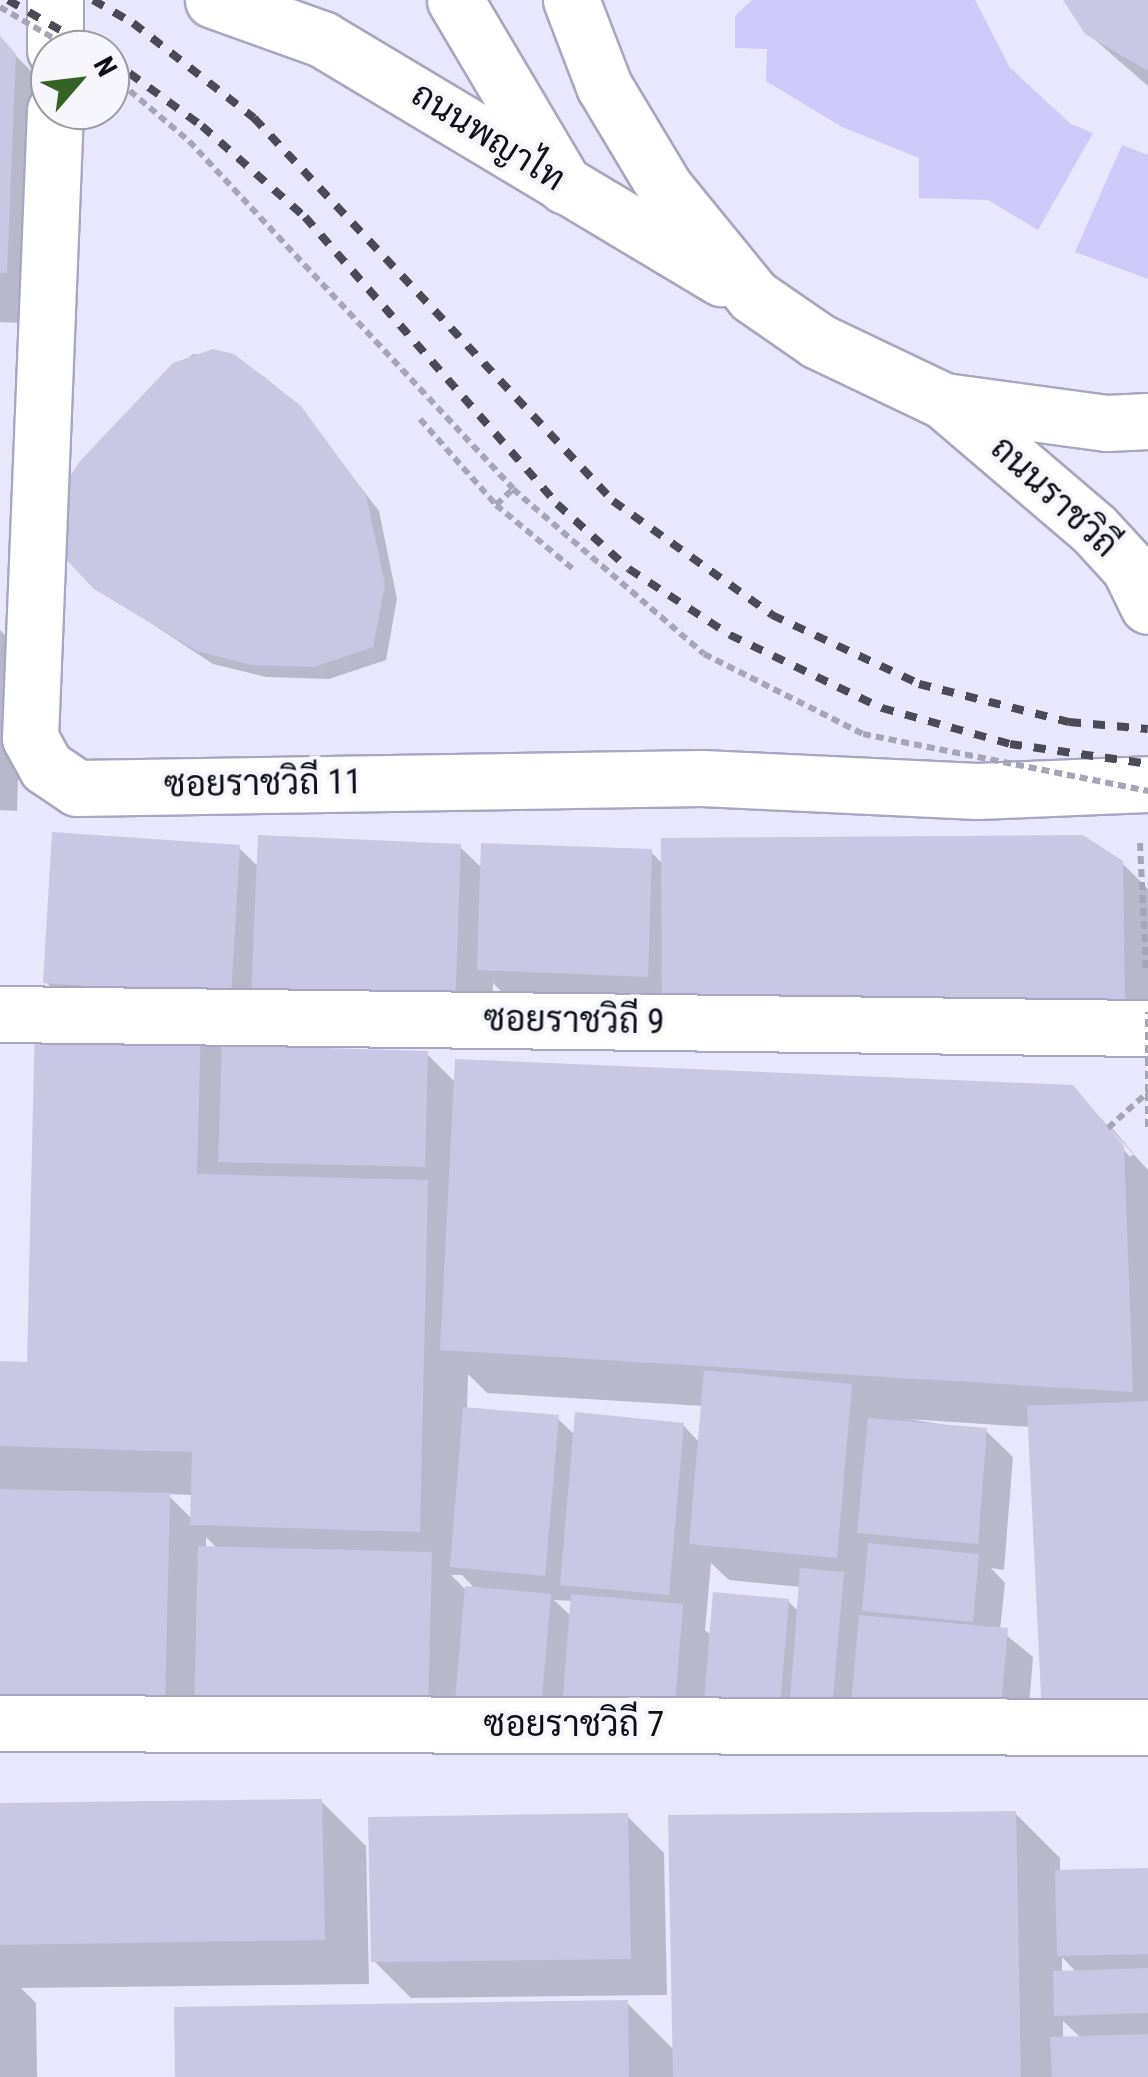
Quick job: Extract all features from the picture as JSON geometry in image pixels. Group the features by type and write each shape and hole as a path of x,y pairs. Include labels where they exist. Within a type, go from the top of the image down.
{"street":[{"path":"55,0 55,30"},
{"name":"ถนนพญาไท","path":"213,0 322,39 753,296"},
{"path":"455,0 565,186"},
{"path":"571,0 604,86 665,188 753,296 818,341 944,402 1107,424 1148,421"},
{"name":"ซอยราชวิถี 11","path":"54,130 30,738 46,767 77,788 702,778 977,791 1148,788"},
{"name":"ถนนราชวิถี","path":"944,402 1053,489 1142,580"},
{"name":"ซอยราชวิถี 9","path":"0,1014 1147,1004"},
{"name":"ซอยราชวิถี 7","path":"0,1723 1148,1727"}],"path":[{"path":"0,7 40,30"},
{"path":"130,91 189,141 513,490 704,654 863,734 1148,788"},
{"path":"420,419 496,505 572,568"},
{"path":"496,505 513,490"},
{"path":"1141,855 1147,1004"},
{"path":"1147,996 1148,1131"},
{"path":"1108,1128 1148,1092"}],"shaded area":[{"path":"752,0 975,0 1010,68 1071,124 1093,133 1038,230 988,200 919,198 919,158 842,127 766,81 767,49 735,48 735,16"},
{"path":"1122,145 1148,155 1148,279 1075,252"}],"building":[{"path":"1063,0 1148,0 1148,71 1085,34"},
{"path":"0,36 16,54 7,273 0,273"},
{"path":"213,349 234,354 301,406 366,495 385,584 373,647 314,667 251,665 197,651 94,589 59,552 62,488 80,461 173,363"},
{"path":"52,832 240,845 231,996 43,983"},
{"path":"258,835 461,844 455,1007 251,997"},
{"path":"1083,835 1123,861 1125,1004 662,1007 661,838"},
{"path":"481,843 652,849 648,977 477,970"},
{"path":"35,1019 201,1024 197,1174 428,1180 420,1532 190,1525 192,1452 0,1446 0,1361 27,1362"},
{"path":"222,1045 428,1051 425,1167 218,1162"},
{"path":"455,1059 1073,1085 1124,1146 1133,1392 440,1350"},
{"path":"704,1370 852,1384 837,1558 689,1544"},
{"path":"1148,1401 1148,1712 1042,1716 1027,1406"},
{"path":"463,1407 559,1415 545,1576 450,1567"},
{"path":"575,1412 684,1423 669,1595 560,1585"},
{"path":"868,1418 987,1428 978,1544 857,1533"},
{"path":"0,1489 170,1493 165,1708 0,1704"},
{"path":"868,1543 979,1554 973,1622 862,1611"},
{"path":"198,1546 432,1552 428,1717 194,1711"},
{"path":"800,1568 844,1572 831,1719 789,1714"},
{"path":"465,1586 551,1594 540,1720 454,1712"},
{"path":"713,1592 789,1599 779,1720 703,1714"},
{"path":"571,1594 683,1604 674,1718 562,1708"},
{"path":"859,1615 1008,1628 1000,1718 851,1705"},
{"path":"322,1799 325,1940 0,1945 0,1803"},
{"path":"1016,1811 1021,2077 673,2077 668,1815"},
{"path":"628,1813 631,1959 371,1962 368,1817"},
{"path":"1148,1868 1148,1954 1057,1956 1055,1870"},
{"path":"1148,1968 1148,2013 1054,2016 1053,1971"},
{"path":"628,2000 629,2077 175,2077 174,2007"},
{"path":"1148,2034 1148,2077 1052,2077 1050,2037"}],"railway":[{"path":"8,0 60,30"},
{"path":"93,0 133,23 254,118 613,501 772,615 919,684 1069,722 1148,729"},
{"path":"130,74 202,126 305,217 557,504 629,569 730,635 882,708 1010,744 1148,764"}]}
